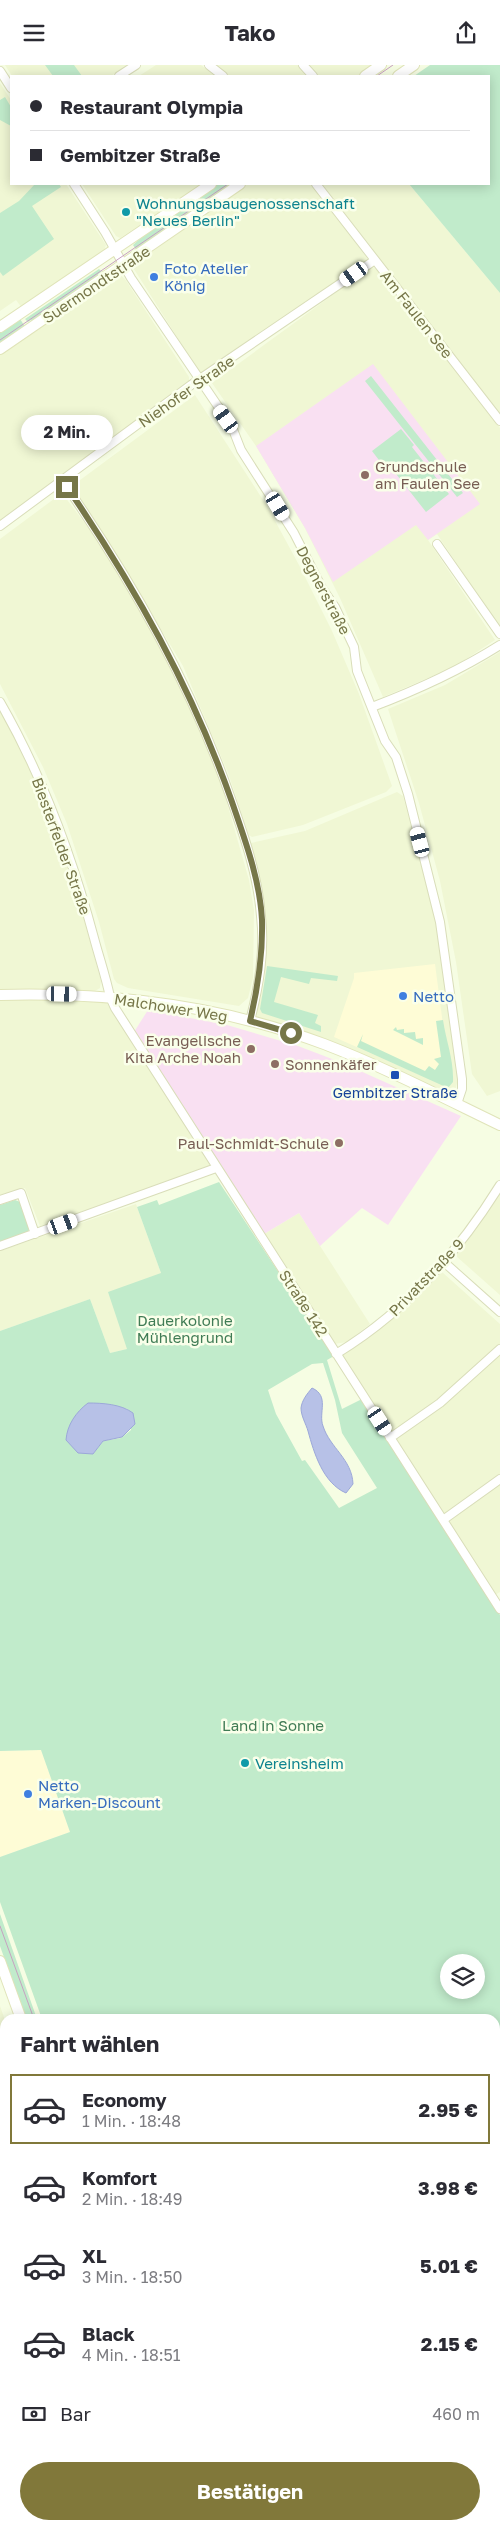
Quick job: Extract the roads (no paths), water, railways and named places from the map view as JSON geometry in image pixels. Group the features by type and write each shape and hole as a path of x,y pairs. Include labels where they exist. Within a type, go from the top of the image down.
{"street":[{"path":"121,75 136,65"},
{"path":"209,65 222,75"},
{"path":"303,65 312,75"},
{"path":"366,75 381,65"},
{"path":"399,75 414,65"},
{"path":"0,71 10,86"},
{"name":"Degnerstraße","path":"75,185 124,266 232,427 241,450 294,533 318,580 336,607 354,647 358,671 385,741 394,754 406,787 437,907 455,1014 462,1079 462,1089 457,1104"},
{"name":"Suermondtstraße","path":"0,327 211,185"},
{"name":"Suermondtstraße","path":"0,349 124,266 239,185"},
{"name":"Am Faulen See","path":"317,185 500,421"},
{"name":"Niehofer Straße","path":"0,526 199,380 374,260"},
{"path":"62,480 110,550 177,669 215,753 243,832 257,885 262,918 259,983 250,1021"},
{"path":"437,544 500,634"},
{"path":"372,707 426,686 468,665 500,645"},
{"name":"Biesterfelder Straße","path":"0,702 36,774 58,827 82,894 110,997"},
{"name":"Malchower Weg","path":"0,995 110,997 166,1003 250,1021 347,1053 500,1125"},
{"name":"Straße 142","path":"110,997 216,1168 443,1520 497,1598 500,1609"},
{"path":"0,1246 216,1168"},
{"name":"Privatstraße 9","path":"336,1354 386,1319 444,1263 484,1211 500,1185"},
{"path":"0,1200 21,1193 35,1234"},
{"path":"444,1263 500,1312"},
{"path":"390,1438 440,1403 500,1349"},
{"path":"443,1520 500,1479"},
{"path":"0,1961 19,2014"}],"water":[{"path":"312,1388 321,1395 322,1421 326,1434 345,1460 352,1475 353,1484 346,1493 325,1475 313,1449 301,1408 302,1402"},
{"path":"88,1403 111,1405 128,1410 133,1413 135,1424 122,1437 103,1441 93,1454 78,1453 66,1440 68,1429 73,1419"}],"tram line":[{"path":"378,75 393,65"},
{"path":"0,340 227,185"},
{"path":"0,1926 32,2014"}],"place":[{"name":"Wohnungsbaugenossenschaft \"Neues Berlin\"","path":"126,212"},
{"name":"Foto Atelier König","path":"154,277"},
{"name":"Grundschule am Faulen See","path":"365,475"},
{"name":"Netto","path":"403,996"},
{"name":"Evangelische Kita Arche Noah","path":"251,1049"},
{"name":"Sonnenkäfer","path":"275,1064"},
{"name":"Gembitzer Straße","path":"395,1075"},
{"name":"Paul-Schmidt-Schule","path":"339,1143"},
{"name":"Vereinsheim","path":"245,1763"},
{"name":"Netto Marken-Discount","path":"28,1794"}],"park label":[{"name":"Dauerkolonie Mühlengrund","path":"185,1328"},
{"name":"Land in Sonne","path":"273,1725"}]}
